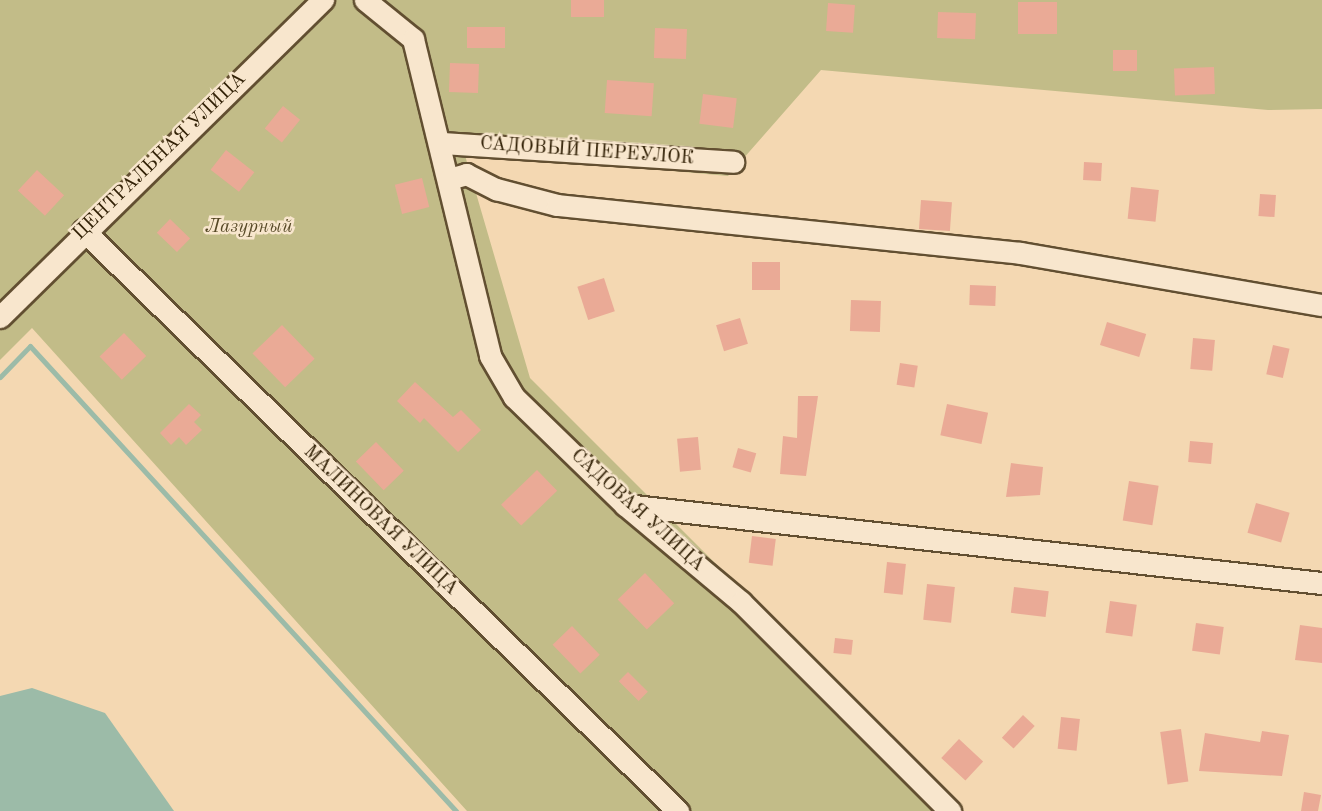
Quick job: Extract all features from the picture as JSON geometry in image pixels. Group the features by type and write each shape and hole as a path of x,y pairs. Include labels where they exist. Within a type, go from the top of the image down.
{"street":[{"name":"ЦЕНТРАЛЬНАЯ УЛИЦА","path":"0,317 83,230 323,0"},
{"name":"САДОВАЯ УЛИЦА","path":"365,0 413,39 442,143 490,356 514,397 625,505 741,602 950,811"},
{"name":"САДОВЫЙ ПЕРЕУЛОК","path":"442,143 733,162"},
{"path":"449,179 466,174 496,189 557,205 1020,253 1322,306"},
{"name":"МАЛИНОВАЯ УЛИЦА","path":"83,230 677,811"},
{"path":"625,505 1322,583"}],"green space":[{"name":"Лазурный","path":"0,0 1322,0 1322,109 1268,110 821,70 728,176 464,152 530,378 963,811 467,811 32,328 0,360"}],"shaded area":[{"path":"32,688 105,713 174,811 0,811 0,696"}],"building":[{"path":"571,0 604,0 604,17 571,17"},
{"path":"1018,2 1057,2 1057,34 1018,34"},
{"path":"828,3 855,5 853,33 826,31"},
{"path":"938,12 976,13 975,39 937,38"},
{"path":"467,27 505,27 505,48 467,48"},
{"path":"655,28 687,29 686,59 654,58"},
{"path":"1113,50 1137,50 1137,71 1113,71"},
{"path":"450,63 479,64 478,93 449,92"},
{"path":"1214,67 1215,94 1175,95 1174,68"},
{"path":"607,80 654,83 652,116 605,113"},
{"path":"703,94 737,98 733,128 699,124"},
{"path":"283,106 300,120 282,142 265,129"},
{"path":"226,150 254,172 239,192 211,170"},
{"path":"1084,162 1102,163 1101,181 1083,180"},
{"path":"37,170 64,195 45,216 18,190"},
{"path":"422,178 429,207 402,214 395,185"},
{"path":"1131,187 1159,190 1156,222 1128,219"},
{"path":"1260,194 1276,195 1274,217 1258,216"},
{"path":"921,200 952,202 950,231 919,229"},
{"path":"170,219 190,238 177,252 157,233"},
{"path":"752,262 780,262 780,290 752,290"},
{"path":"604,278 615,311 588,320 577,287"},
{"path":"970,285 996,286 995,306 969,305"},
{"path":"851,300 881,301 880,332 850,331"},
{"path":"740,318 748,344 724,351 716,325"},
{"path":"1107,322 1146,334 1139,357 1100,345"},
{"path":"282,325 315,359 285,387 253,353"},
{"path":"124,333 146,356 122,380 100,357"},
{"path":"1193,338 1215,340 1212,371 1190,369"},
{"path":"1273,345 1290,349 1283,378 1266,374"},
{"path":"900,363 918,366 914,388 897,385"},
{"path":"415,382 453,417 461,410 481,430 458,452 424,418 420,423 397,401"},
{"path":"798,396 818,396 806,476 780,474 783,436 797,438"},
{"path":"189,404 201,415 194,422 202,430 186,445 179,437 171,445 160,433"},
{"path":"947,404 988,413 981,444 940,435"},
{"path":"698,437 701,470 680,472 677,439"},
{"path":"1190,441 1213,443 1211,464 1188,462"},
{"path":"376,442 404,471 384,490 356,461"},
{"path":"738,448 756,453 751,472 732,467"},
{"path":"1011,463 1043,467 1040,495 1006,497"},
{"path":"537,470 557,491 521,526 501,505"},
{"path":"1129,481 1159,486 1152,525 1123,521"},
{"path":"1256,503 1290,513 1281,542 1247,533"},
{"path":"752,536 776,539 773,566 749,563"},
{"path":"887,562 906,564 903,595 884,593"},
{"path":"645,573 674,603 647,630 618,599"},
{"path":"927,584 955,587 951,623 923,620"},
{"path":"1014,587 1049,591 1046,617 1011,613"},
{"path":"1110,601 1137,605 1132,636 1106,633"},
{"path":"1196,623 1224,627 1220,655 1192,651"},
{"path":"1300,625 1322,628 1322,663 1295,660"},
{"path":"572,626 600,655 580,674 553,645"},
{"path":"835,638 853,640 851,655 833,653"},
{"path":"628,672 648,692 639,701 619,681"},
{"path":"1023,715 1035,726 1014,749 1002,738"},
{"path":"1061,717 1080,719 1077,751 1058,749"},
{"path":"1181,729 1188,781 1168,784 1160,732"},
{"path":"1262,731 1289,735 1282,776 1199,771 1205,733 1260,742"},
{"path":"959,739 983,762 965,781 941,758"},
{"path":"1304,792 1321,795 1318,811 1301,811"}],"waterway":[{"path":"0,377 30,346 456,811"}]}
